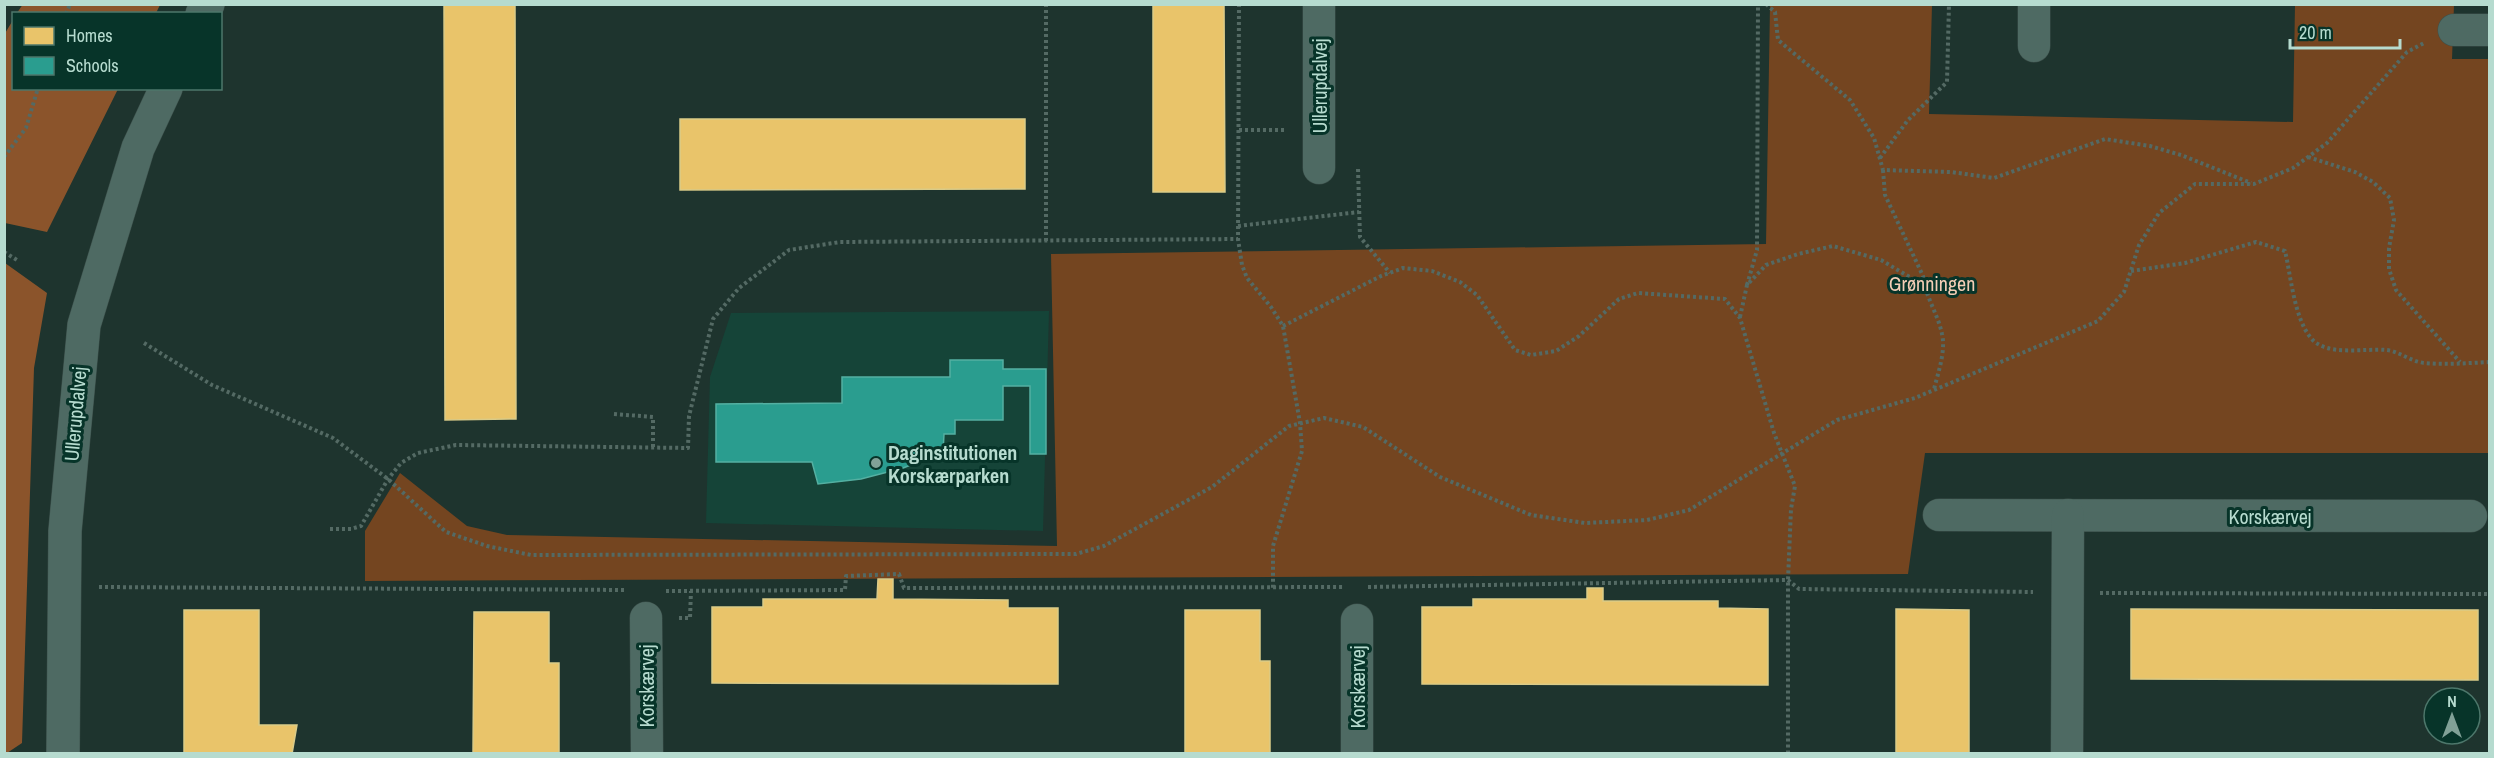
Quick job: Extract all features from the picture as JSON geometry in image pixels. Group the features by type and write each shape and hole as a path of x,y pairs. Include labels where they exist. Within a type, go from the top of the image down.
{"street":[{"name":"Ullerupdalvej","path":"1319,4 1319,168"},
{"path":"2034,4 2034,46"},
{"path":"2454,30 2490,30"},
{"name":"Ullerupdalvej","path":"63,753 65,531 84,325 138,148 165,90"},
{"name":"Korskærvej","path":"1939,515 2471,516"},
{"path":"2067,753 2068,515"},
{"name":"Korskærvej","path":"647,753 651,604"},
{"name":"Korskærvej","path":"1357,620 1357,753"}],"path":[{"path":"1046,4 1046,241"},
{"path":"1239,4 1238,239 1246,278 1271,307 1283,326 1300,423 1302,452 1273,546 1273,588"},
{"path":"1740,318 1757,250 1758,4"},
{"path":"1766,4 1775,12 1778,40 1850,100 1874,138 1883,170 1885,195 1923,276 1924,286 1943,335 1941,359 1934,389"},
{"path":"1879,158 1908,120 1947,82 1949,4"},
{"path":"144,343 212,385 333,438 388,479 446,532 487,546 531,555 1076,554 1104,546 1212,487 1289,426 1324,418 1363,426 1440,477 1531,515 1585,523 1647,520 1689,510 1837,420 1915,398 2098,321 2124,292 2139,245 2159,213 2195,184 2254,184 2293,168 2328,143 2407,52 2431,38 2454,30"},
{"path":"4,157 26,128 37,90"},
{"path":"1239,130 1319,129"},
{"path":"1883,170 1952,172 1994,178 2105,139 2150,146 2181,155 2254,184"},
{"path":"2307,157 2355,172 2373,182 2390,198 2394,220 2389,248 2389,269 2396,290 2460,363"},
{"path":"1358,169 1360,237 1390,273"},
{"path":"1238,226 1359,212"},
{"path":"330,529 351,529 361,526 388,479 401,463 417,453 456,445 688,448 690,416 713,320 739,288 789,250 840,242 1238,239"},
{"path":"2131,271 2185,263 2256,242 2285,251 2301,320 2312,340 2331,349 2390,350 2406,359 2424,363 2490,362"},
{"path":"1747,285 1766,265 1798,254 1833,246 1881,260 1924,286"},
{"path":"4,252 17,260"},
{"path":"1283,326 1403,268 1432,271 1460,282 1478,295 1515,350 1531,355 1556,351 1579,336 1619,299 1638,293 1725,299 1740,318 1774,433 1795,486 1791,509 1788,580 1788,753"},
{"path":"614,414 653,417 653,447"},
{"path":"651,604 845,590 846,576 899,574 904,588 1345,587"},
{"path":"1357,587 1788,580 1799,589 2068,593 2490,594"},
{"path":"64,586 632,590"}],"shaded area":[{"path":"23,4 160,4 156,12 18,12"},
{"path":"12,22 12,90 118,90 47,232 5,223 4,35"},
{"path":"5,263 47,293 34,368 22,743 7,753 4,750"},
{"name":"Daginstitutionen Korskærparken","path":"1049,311 1043,531 706,523 710,377 731,313"}],"green space":[{"name":"Grønningen","path":"1770,5 1932,5 1929,114 2293,122 2295,5 2454,5 2452,59 2489,59 2489,453 1925,453 1908,574 365,581 365,531 400,473 467,526 507,535 1057,546 1051,254 1766,244"}],"building: Homes":[{"path":"444,4 515,4 516,419 445,420"},
{"path":"1153,4 1224,4 1225,192 1153,192"},
{"path":"680,119 1025,119 1025,189 680,190"},
{"path":"878,579 893,579 893,599 1008,600 1008,608 1058,608 1058,684 712,683 712,607 763,607 763,599 877,599"},
{"path":"1587,588 1603,588 1603,601 1718,601 1718,608 1768,609 1768,685 1422,684 1422,607 1473,607 1473,599 1587,599"},
{"path":"1896,609 1969,610 1969,754 1896,754"},
{"path":"2131,609 2478,610 2478,680 2131,679"},
{"path":"184,610 259,610 259,725 297,725 292,754 184,754"},
{"path":"1185,610 1260,610 1260,661 1270,661 1270,754 1185,754"},
{"path":"474,612 549,612 549,663 559,663 559,754 473,754"}],"building: Schools":[{"path":"950,360 1003,360 1003,369 1046,369 1046,454 1030,454 1030,386 1003,386 1003,420 955,420 955,434 944,434 943,453 903,468 861,479 818,484 812,462 716,462 716,404 842,403 842,377 950,377"}],"place":[{"name":"Daginstitutionen Korskærparken","path":"876,463"}]}
